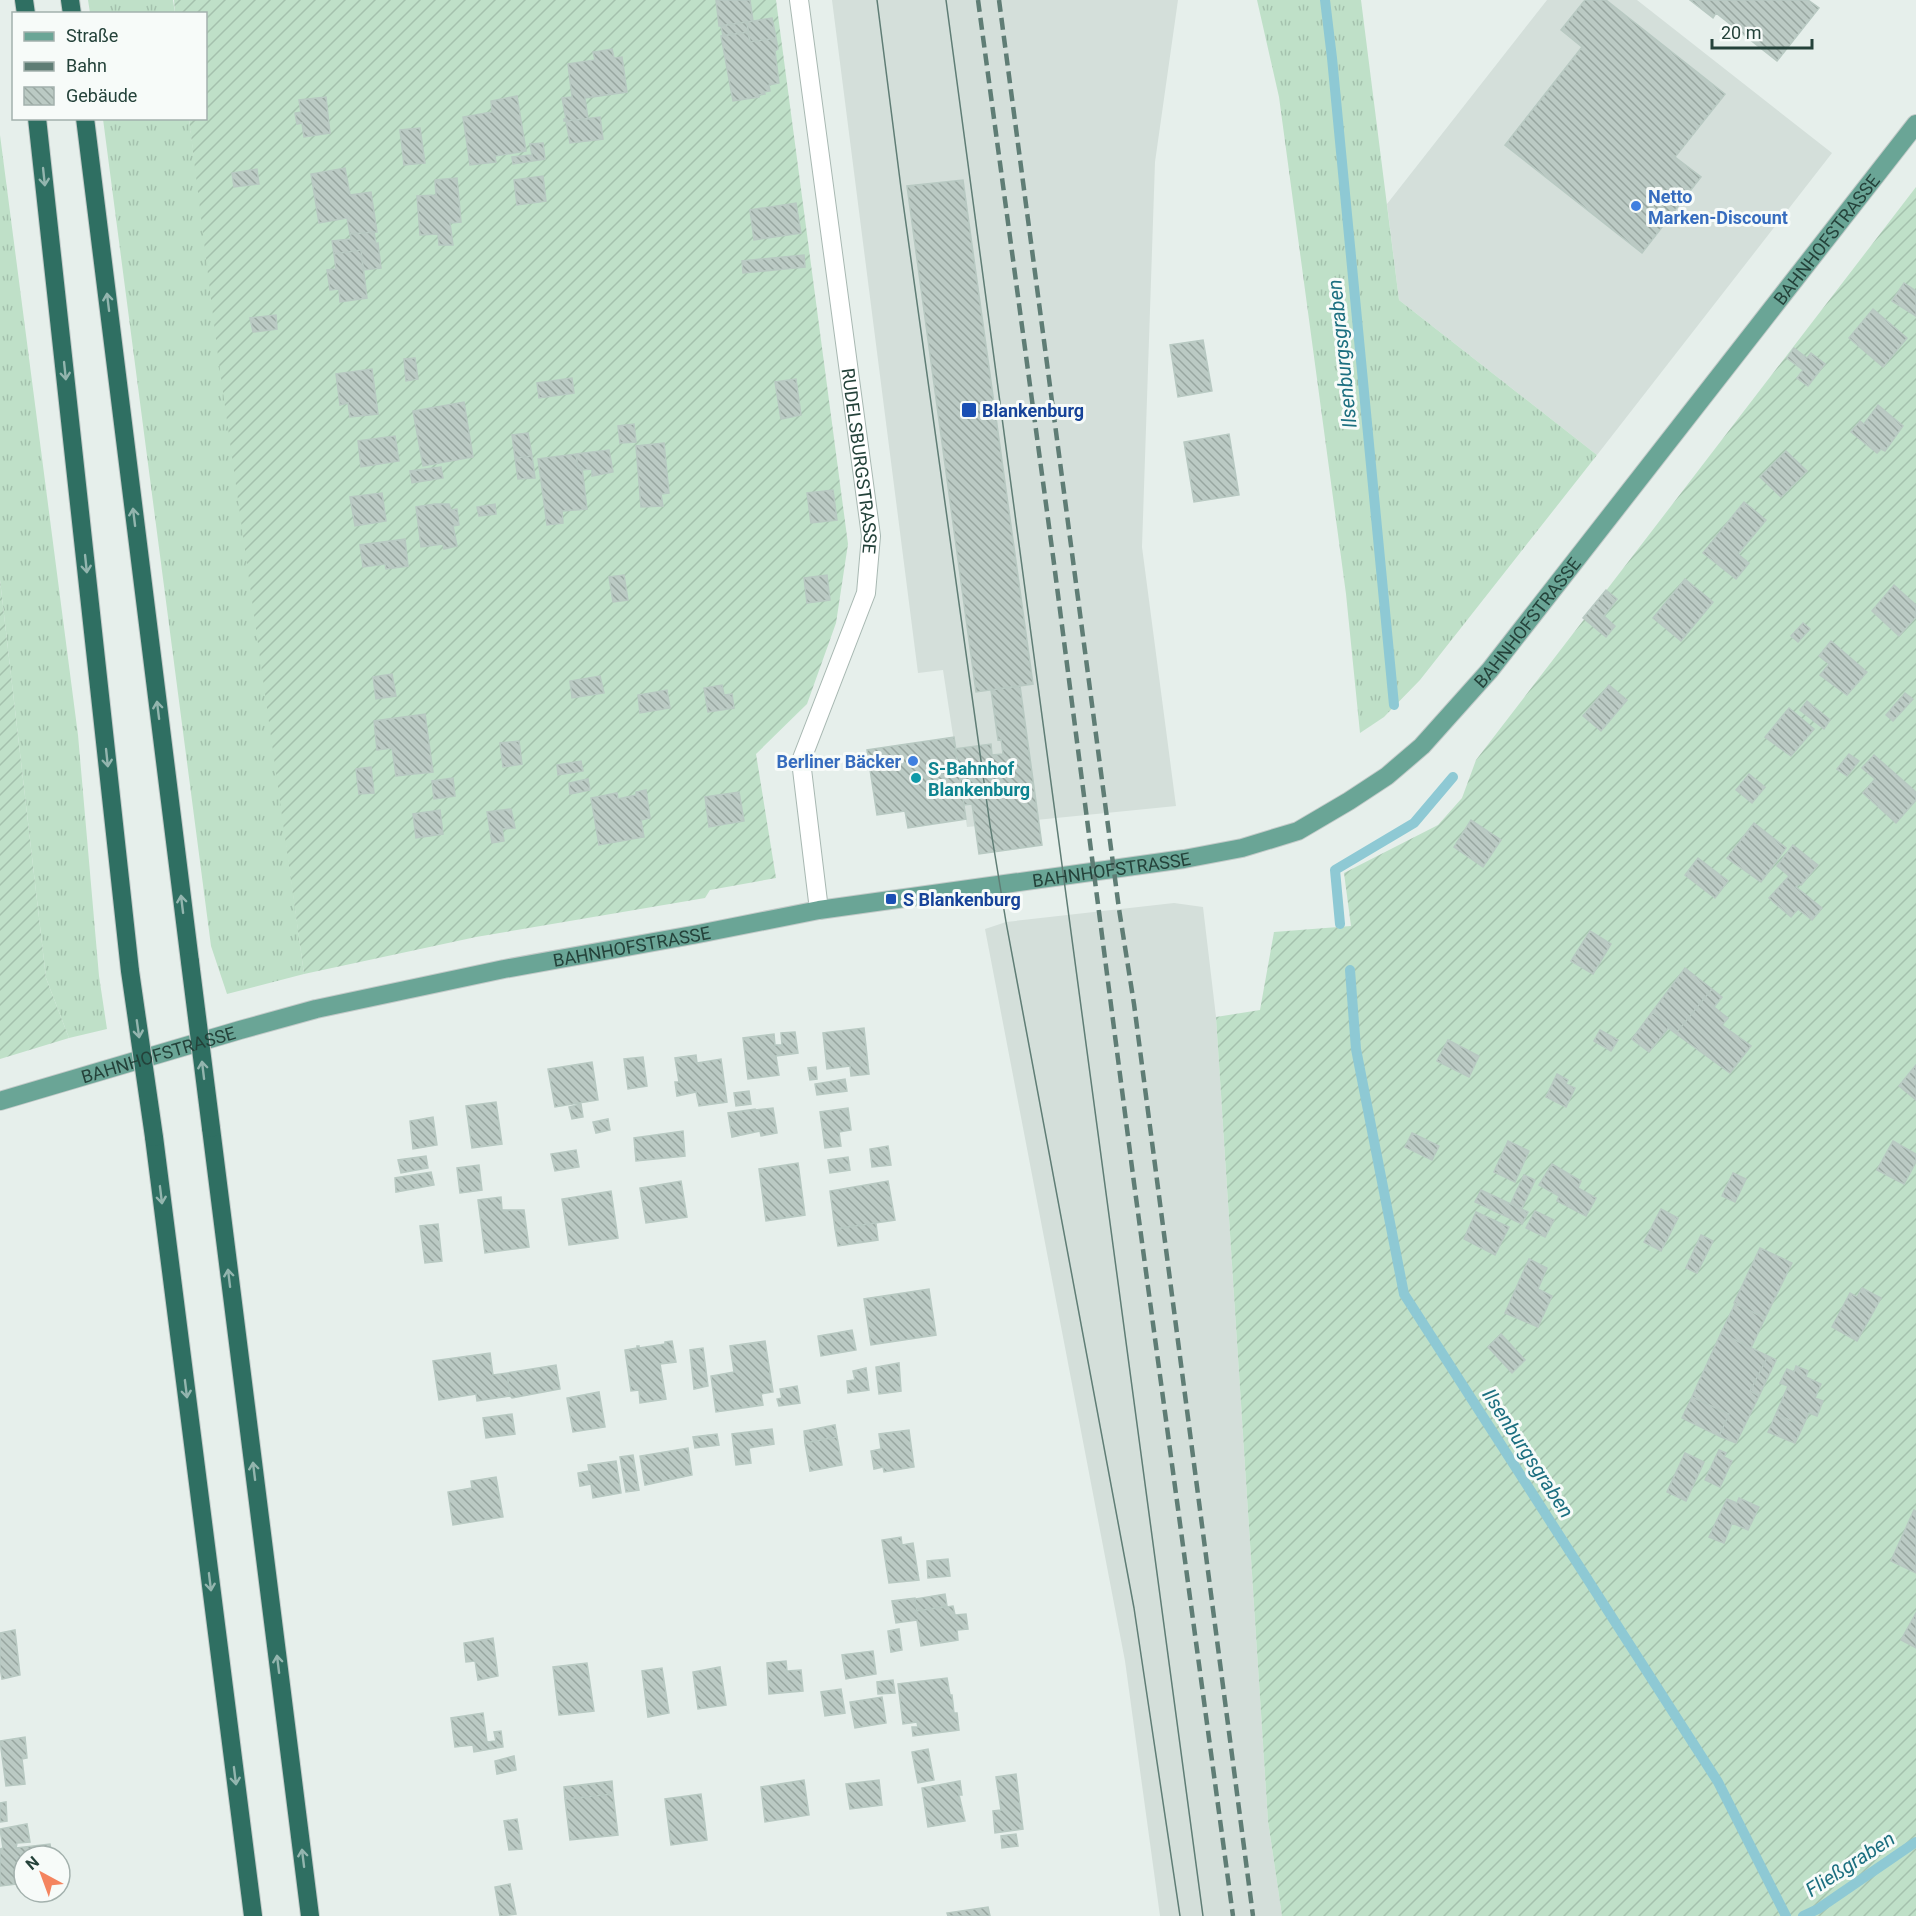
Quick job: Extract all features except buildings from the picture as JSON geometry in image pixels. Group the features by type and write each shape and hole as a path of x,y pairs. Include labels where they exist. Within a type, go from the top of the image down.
{"highway":[{"path":"37,120 130,971 154,1137 253,1916"},
{"path":"85,120 310,1916"}],"main road":[{"name":"BAHNHOFSTRASSE","path":"0,1101 316,1009 504,969 819,910 1184,859 1242,848 1298,831 1387,776 1422,746 1461,705 1916,124"}],"street":[{"name":"RUDELSBURGSTRASSE","path":"799,0 871,536 866,593 801,761 819,910"}],"shaded area":[{"path":"832,0 1178,0 1155,162 1142,547 1176,806 967,827 943,670 918,673"},
{"path":"1547,0 1637,0 1832,153 1597,455 1399,300 1387,204"},
{"path":"1174,903 1203,907 1216,1017 1268,1821 1282,1916 1160,1916 1125,1661 985,929 1006,922"}],"green space":[{"path":"88,0 173,0 175,12 90,12"},
{"path":"174,0 776,0 848,544 836,623 807,704 756,754 776,878 710,890 705,898 476,937 304,974 218,356 189,120 207,120 207,12 175,12"},
{"path":"1257,0 1361,0 1399,300 1597,455 1420,680 1384,717 1360,733 1346,594 1279,97"},
{"path":"103,120 189,120 304,974 227,994 211,946"},
{"path":"0,135 78,735 99,976 107,1029 69,1038 46,978 0,580"},
{"path":"1916,187 1916,1916 1282,1916 1268,1821 1216,1017 1260,1010 1274,932 1351,926 1344,873 1438,825 1462,798 1476,760"},
{"path":"0,580 46,978 69,1038 0,1059"}],"waterway":[{"name":"Ilsenburgsgraben","path":"1325,0 1394,705"},
{"name":"Ilsenburgsgraben","path":"1340,924 1335,870 1414,823 1453,777"},
{"name":"Ilsenburgsgraben","path":"1350,970 1356,1049 1404,1294 1718,1782 1786,1916"},
{"name":"Fließgraben","path":"1803,1916 1818,1909 1916,1842"}],"tram line":[{"path":"877,0 990,825 1006,922 1134,1608 1180,1916"},
{"path":"946,0 1203,1916"}],"railway":[{"path":"978,0 1233,1916"},
{"path":"999,0 1119,909 1134,1004 1253,1916"}],"place":[{"name":"Netto Marken-Discount","path":"1636,206"},
{"name":"Blankenburg","path":"969,410"},
{"name":"Berliner Bäcker","path":"913,761"},
{"name":"S-Bahnhof Blankenburg","path":"916,778"},
{"name":"S Blankenburg","path":"891,899"}]}
